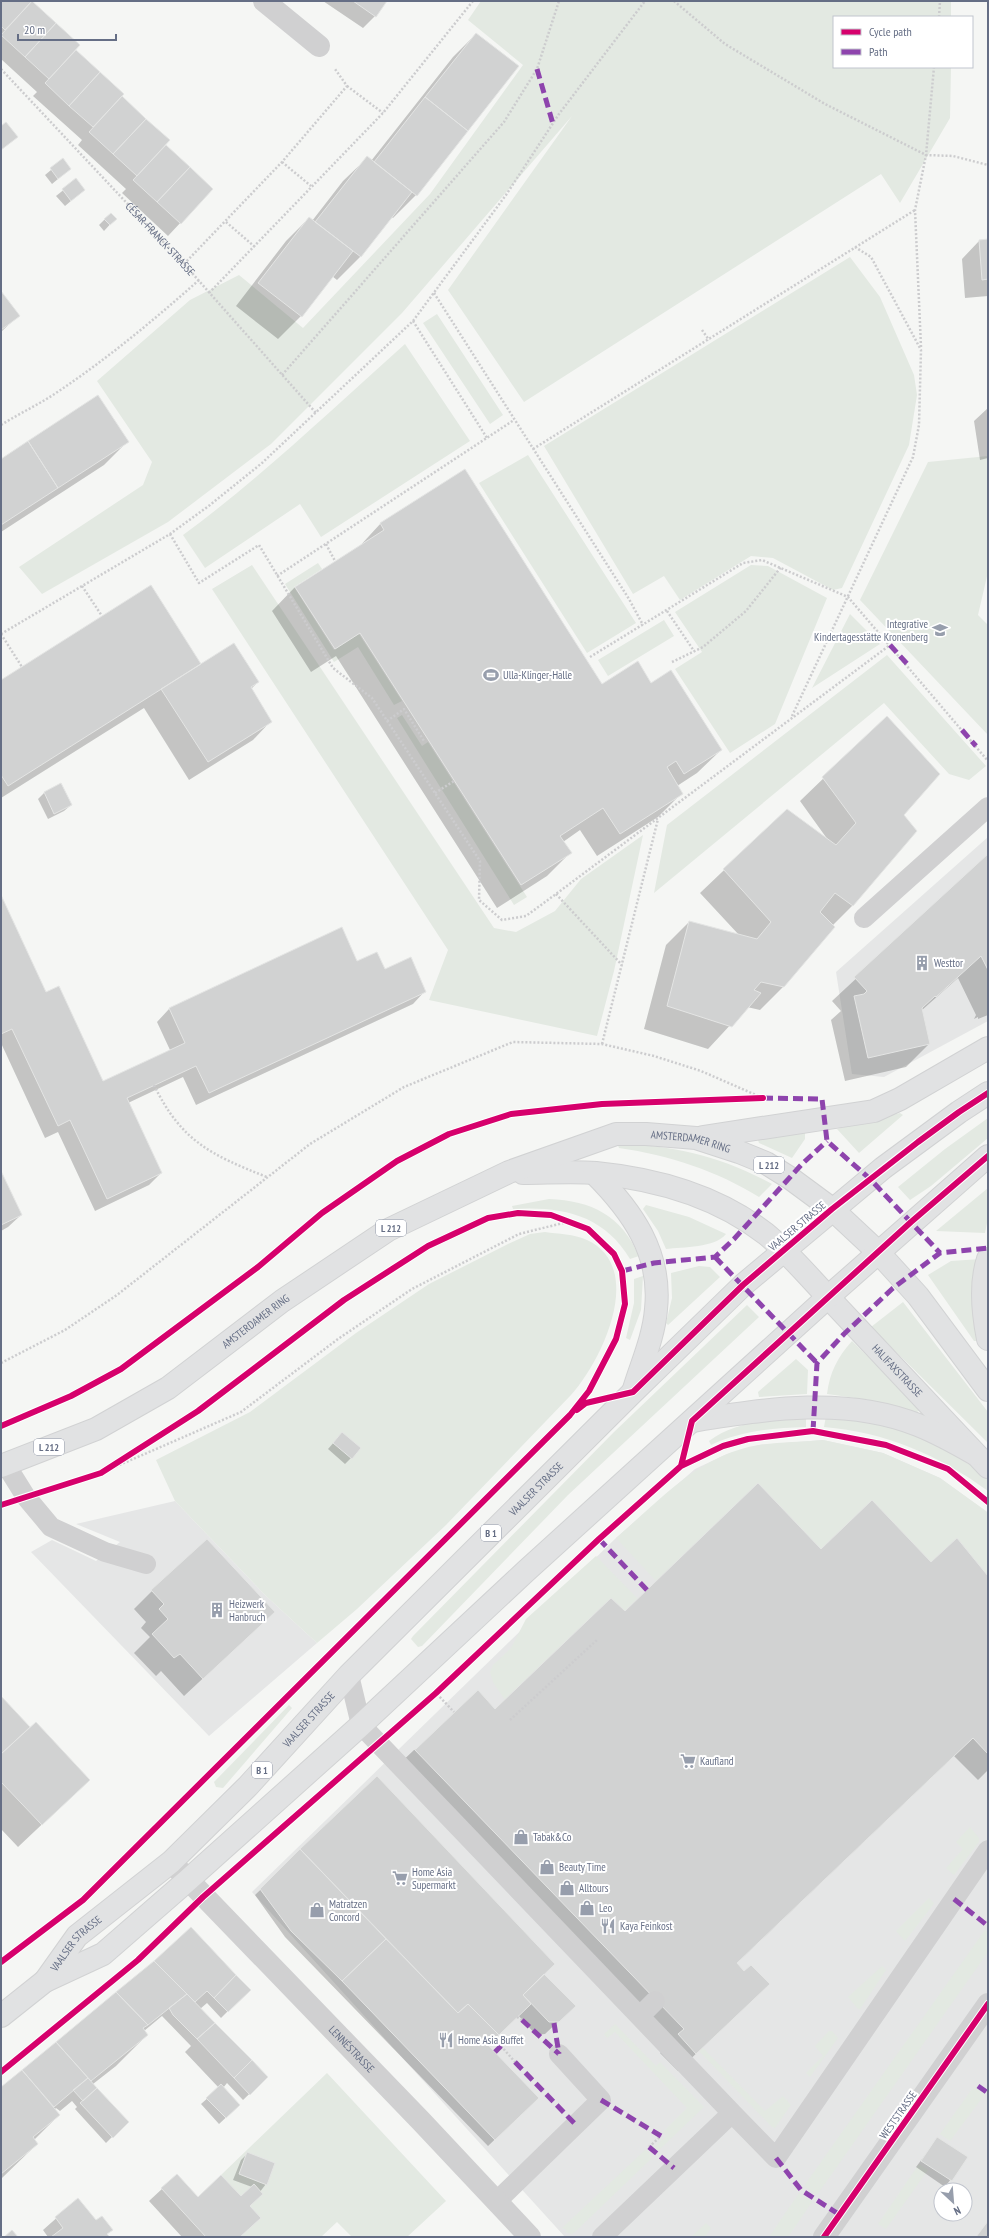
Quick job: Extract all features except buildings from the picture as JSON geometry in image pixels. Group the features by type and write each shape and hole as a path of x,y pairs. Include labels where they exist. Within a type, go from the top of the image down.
{"main road":[{"path":"696,1138 874,1111 900,1100 988,1048"},
{"name":"VAALSER STRASSE","path":"45,1982 76,1936 171,1862 248,1786 349,1675 633,1392 743,1285 832,1209 906,1150 958,1112 988,1093"},
{"name":"AMSTERDAMER RING","path":"4,1465 96,1428 168,1388 282,1302 388,1230 510,1172 616,1134 646,1134 696,1138 739,1152 766,1164 790,1178 832,1209 878,1252"},
{"name":"VAALSER STRASSE","path":"1,2016 45,1982 103,1954 188,1880 360,1725 526,1571 828,1297 988,1156"},
{"name":"AMSTERDAMER RING","path":"510,1172 594,1173 653,1182 706,1200 749,1222 767,1235 806,1274"},
{"path":"594,1173 624,1205 636,1223 654,1263 657,1286 656,1310 652,1334 633,1392"},
{"path":"878,1252 918,1296 988,1390"},
{"path":"988,1259 984,1298 985,1322 988,1339"},
{"name":"HALIFAXSTRASSE","path":"806,1274 981,1461"},
{"path":"692,1421 769,1409 814,1406 842,1408 884,1415 917,1424 945,1437 981,1461"}],"street":[{"path":"264,1 319,46"},
{"name":"LENNÉSTRASSE","path":"171,1862 530,2237"},
{"name":"WESTSTRASSE","path":"824,2237 988,2004"}],"lane":[{"path":"864,918 988,807"},
{"path":"4,1465 26,1497 51,1527 105,1552 146,1564"},
{"path":"349,1675 360,1725 776,2158 988,1850"},
{"path":"640,2016 656,2001"},
{"path":"497,2201 601,2100 559,2054"},
{"path":"602,2237 732,2113"}],"path":[{"path":"209,292 382,113 473,1"},
{"path":"282,375 504,122 537,69 559,1"},
{"path":"22,667 1,634 170,534 210,506 262,463 413,321 506,195 559,114 645,1"},
{"path":"674,1 725,44 826,104 926,155 953,156 988,165"},
{"path":"939,16 940,1"},
{"path":"319,46 347,86 382,113"},
{"path":"792,717 912,457 919,425 921,350 915,210 926,155 934,68"},
{"path":"184,264 282,162 347,86"},
{"path":"282,162 312,186"},
{"path":"533,449 915,210"},
{"path":"226,222 255,246"},
{"path":"855,247 871,257 921,350"},
{"path":"1,425 58,392 99,362 148,326 199,280"},
{"path":"434,293 629,599 643,625"},
{"path":"413,321 487,438"},
{"path":"702,330 709,340"},
{"path":"277,576 514,420"},
{"path":"170,534 199,584 259,545 333,668 372,698 480,861 479,900 502,920 526,916 890,645"},
{"path":"326,544 335,561"},
{"path":"590,657 743,563 762,560 848,597 988,761"},
{"path":"672,662 694,651 746,611 780,567"},
{"path":"82,586 102,616"},
{"path":"667,611 694,651"},
{"path":"387,720 404,709 424,741"},
{"path":"435,793 454,781"},
{"path":"602,1044 658,818"},
{"path":"556,894 622,965"},
{"path":"1,1363 65,1330 117,1295 310,1144 404,1087 513,1042 602,1044 654,1056 701,1071 763,1098"},
{"path":"154,1085 177,1123 190,1136 221,1158 267,1177"},
{"path":"748,1099 763,1098"},
{"path":"558,1217 571,1221"},
{"path":"101,1473 241,1412 338,1339 412,1290 519,1234 571,1221"},
{"path":"101,1473 140,1448"},
{"path":"510,1720 598,1639"},
{"path":"436,1693 454,1712"},
{"path":"517,2017 522,2020"},
{"path":"501,2046 515,2062"},
{"path":"649,2147 661,2136"}],"shaded area":[{"path":"481,1 951,1 951,16 833,16 833,68 951,68 950,118 900,203 881,174 524,402 448,290 572,116 402,313 271,444 168,522 42,594 19,567 143,485 152,462 97,381 190,300 239,275 303,328 430,194 523,65 468,20"},
{"path":"850,257 880,297 914,375 917,395 909,445 842,588 833,590 773,558 751,556 680,600 664,576 633,594 544,446"},
{"path":"437,314 503,415 490,424 423,323"},
{"path":"405,344 470,441 321,537 300,504 205,568 183,535 269,466"},
{"path":"528,455 636,623 587,653 479,483"},
{"name":"Integrative Kindertagesstätte Kronenberg","path":"988,456 988,572 978,615 988,625 988,735 860,600 928,462"},
{"path":"318,563 322,569 294,587 334,650 359,634 402,701 394,705 358,647 334,662 285,584"},
{"path":"252,565 494,928 516,932 555,911 581,879 643,835 614,971 597,1036 429,1000 448,950 212,589"},
{"path":"751,565 768,566 827,598 775,724 730,753 675,669 702,652 675,612"},
{"path":"850,614 880,644 812,688"},
{"path":"664,620 674,636 608,676 598,660"},
{"path":"887,655 986,766 969,780 949,774 884,703 654,893 667,825"},
{"path":"402,715 422,746 428,742 527,897 514,905 397,718"},
{"path":"988,837 988,1021 884,1077 852,1074 836,972"},
{"path":"900,1113 903,1115 859,1153 837,1129"},
{"path":"988,1118 988,1138 931,1186 910,1200 898,1187 945,1149"},
{"path":"805,1133 805,1139 792,1158 759,1143 758,1140"},
{"path":"617,1143 659,1147 697,1154 734,1166 772,1184 759,1197 726,1179 692,1165 656,1155 619,1148"},
{"path":"988,1188 988,1218 985,1233 936,1231"},
{"path":"549,1199 579,1203 592,1207 603,1213 614,1220 623,1230 632,1242 639,1256 630,1259 620,1244 608,1232 580,1216 548,1209 513,1209 512,1206"},
{"path":"646,1205 689,1217 726,1234 721,1239 707,1244 666,1249 658,1231 643,1209"},
{"path":"545,1232 571,1235 587,1240 605,1253 614,1271 616,1293 613,1316 595,1361 571,1395 446,1525 357,1609 317,1643 265,1595 175,1501 156,1460 250,1412 356,1333 429,1284 530,1234"},
{"path":"981,1259 979,1341 974,1341 928,1275 951,1261"},
{"path":"699,1266 710,1267 720,1277 668,1325 666,1323 672,1298 671,1273"},
{"path":"643,1276 641,1310 630,1340 626,1338 634,1303 634,1279"},
{"path":"903,1302 988,1412 988,1443 871,1327"},
{"path":"747,1305 759,1317 568,1495 422,1646 418,1647 411,1639 413,1636 614,1432"},
{"path":"852,1341 918,1406 919,1411 915,1413 870,1400 827,1394 832,1372 842,1353"},
{"path":"796,1359 808,1370 807,1394 759,1397 758,1392"},
{"path":"806,1416 806,1427 781,1428 745,1433 711,1445 709,1441 720,1434 743,1425 768,1420"},
{"path":"826,1416 865,1421 908,1432 922,1438 950,1452 988,1478 988,1491 931,1456 910,1447 868,1434 824,1427"},
{"path":"823,1440 883,1453 940,1478 988,1513 988,2237 565,2237 252,1892 616,1538 695,1469 727,1454 759,1445"},
{"path":"823,1440 883,1453 940,1478 986,1511 988,1513 988,1576 957,1538 931,1562 821,1549 656,1581 616,1538 682,1481 718,1458 738,1450 759,1445"},
{"path":"175,1501 265,1595 317,1643 209,1736 31,1552 52,1540 96,1561 120,1542 76,1524"},
{"path":"596,1556 638,1599 625,1611 611,1598 505,1700 493,1682 490,1672 493,1665 511,1648 526,1619"},
{"path":"289,1705 292,1708 223,1788 216,1787 214,1782"},
{"path":"970,1827 979,1838 979,1842 954,1875 946,1868 963,1849 956,1842"},
{"path":"929,1898 934,1903 933,1905 905,1941 896,1931"},
{"path":"985,1930 988,1932 988,1952 817,2195 804,2186"},
{"path":"882,1966 886,1970 860,2009 858,2009 848,1997"},
{"path":"615,2024 656,2066 660,2062 704,2107 658,2151 654,2147 666,2136 663,2132 687,2108 615,2032 607,2038 604,2034"},
{"path":"829,2031 832,2031 838,2038 810,2077 806,2073 823,2056 815,2046"},
{"path":"703,2048 765,2111 783,2096 791,2105 775,2128 772,2127 699,2051"},
{"path":"327,2073 446,2201 407,2237 352,2237 337,2222 321,2237 240,2237 261,2218 221,2175"},
{"path":"974,2086 985,2094 950,2141 940,2134"},
{"path":"646,2149 653,2157 575,2232 572,2234 565,2232 567,2230 562,2228"},
{"path":"919,2164 928,2170 886,2229 878,2224"},
{"path":"799,2193 812,2202 788,2237 769,2237"},
{"path":"706,2223 711,2228 705,2237 691,2237"}],"marked path":[{"path":"537,69 553,124"},
{"path":"890,645 909,666"},
{"path":"962,730 976,746"},
{"path":"763,1098 822,1099 827,1141 870,1179 940,1253"},
{"path":"622,1271 654,1263 715,1257 734,1239 802,1164 827,1141"},
{"path":"813,1431 817,1363 844,1334 892,1289 940,1253 988,1248"},
{"path":"715,1257 817,1363"},
{"path":"599,1539 647,1590"},
{"path":"954,1899 988,1926"},
{"path":"522,2020 559,2054"},
{"path":"554,2023 559,2054"},
{"path":"495,2052 501,2046"},
{"path":"515,2062 576,2125"},
{"path":"978,2086 988,2093"},
{"path":"601,2100 661,2136"},
{"path":"649,2147 674,2168"},
{"path":"776,2158 801,2190 840,2215"}],"cycle path":[{"path":"577,1410 586,1403 633,1392 743,1285 832,1209 918,1142 988,1093"},
{"path":"1,1426 71,1396 121,1369 258,1267 322,1213 397,1161 449,1134 511,1114 602,1104 763,1098"},
{"path":"681,1466 692,1421 911,1222 988,1156"},
{"path":"1,1505 101,1473 198,1411 344,1300 428,1246 488,1218 518,1213 551,1215 588,1229 614,1254 622,1271 625,1304 616,1339 589,1391 570,1415 83,1900 1,1962"},
{"path":"1,2072 138,1960 203,1897 436,1693 599,1539 681,1466 723,1446 748,1439 813,1431 886,1445 948,1469 988,1502"},
{"path":"824,2237 988,2004"}],"place":[{"name":"Integrative Kindertagesstätte Kronenberg","path":"940,630"},
{"name":"Ulla-Klinger-Halle","path":"491,675"},
{"name":"Westtor","path":"922,963"},
{"name":"Heizwerk Hanbruch","path":"217,1610"},
{"name":"Kaufland","path":"688,1761"},
{"name":"Tabak&Co","path":"521,1837"},
{"name":"Beauty Time","path":"547,1867"},
{"name":"Home Asia Supermarkt","path":"400,1878"},
{"name":"Alltours","path":"567,1888"},
{"name":"Leo","path":"587,1908"},
{"name":"Matratzen Concord","path":"317,1910"},
{"name":"Kaya Feinkost","path":"608,1926"},
{"name":"Home Asia Buffet","path":"446,2040"}]}
